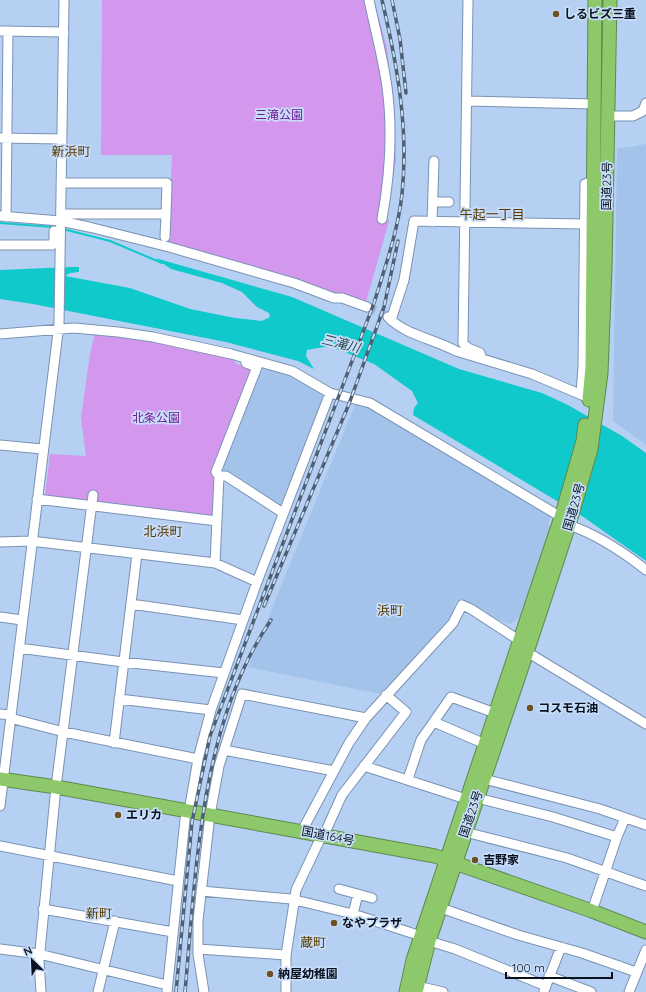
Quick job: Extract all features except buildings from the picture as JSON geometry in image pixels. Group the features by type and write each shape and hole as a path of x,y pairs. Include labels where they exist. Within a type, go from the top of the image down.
{"highway":[{"name":"国道23号","path":"413,990 425,938 471,798 485,744 495,713 591,449 589,401 592,367 595,0"},
{"name":"国道23号","path":"589,401 602,365 610,0"},
{"name":"国道23号","path":"425,938 441,908 450,861 466,832 471,798 484,779 527,652 566,519"},
{"name":"国道164号","path":"1,779 187,810 435,856 592,911 646,932"}],"street":[{"path":"0,806 1,779 19,648 58,327 58,220 61,183 64,0"},
{"path":"369,0 385,74 390,123 389,174 382,219"},
{"path":"468,0 466,223 463,343 468,348 480,353 482,359"},
{"path":"64,32 4,31 3,217 58,220 166,214"},
{"path":"467,101 594,104"},
{"path":"608,116 633,116 643,111 646,103"},
{"path":"4,138 62,139"},
{"path":"432,222 434,161"},
{"path":"589,401 583,366 585,184 593,181"},
{"path":"61,183 166,183 166,237"},
{"path":"433,202 449,202"},
{"path":"0,245 52,245 58,220"},
{"path":"58,220 169,247 294,283 334,298 342,298 367,307"},
{"path":"585,224 414,221 404,280 389,318 396,325 456,351 532,374 589,401"},
{"path":"0,336 58,327 118,332 154,337 231,354 292,370 330,393 370,403 586,531 621,550 646,570"},
{"path":"215,563 219,476 216,472 257,367 240,361 231,354"},
{"path":"0,949 39,954 104,969 167,988 187,810 198,759 211,710 257,582 330,393"},
{"path":"0,445 42,449"},
{"path":"219,476 226,476 283,514"},
{"path":"41,992 39,954 43,909 56,787 93,495"},
{"path":"37,499 217,521"},
{"path":"0,542 31,541 215,563 257,582"},
{"path":"114,743 137,554"},
{"path":"131,604 243,620"},
{"path":"302,831 349,743 366,718 454,623 462,605 471,609 520,641 527,652 555,667 646,724"},
{"path":"0,617 22,620"},
{"path":"19,648 73,656 224,673"},
{"path":"204,992 198,949 198,920 210,815 224,750 242,694 366,718"},
{"path":"286,992 286,955 296,890 342,795 406,712 386,695"},
{"path":"408,779 421,740 451,697 495,713"},
{"path":"119,699 211,710"},
{"path":"0,714 64,732 198,759"},
{"path":"434,722 485,744"},
{"path":"224,750 334,771"},
{"path":"364,766 471,798 553,817 617,837"},
{"path":"484,779 600,809 646,825"},
{"path":"592,911 625,818"},
{"path":"466,832 606,870 646,886"},
{"path":"0,846 178,881"},
{"path":"339,889 372,898"},
{"path":"201,891 295,900 353,914 425,938 545,989 561,947"},
{"path":"353,914 358,894"},
{"path":"441,908 518,935 561,947 636,972"},
{"path":"43,909 173,932"},
{"path":"98,992 115,921"},
{"path":"198,949 286,955"},
{"path":"629,992 646,950"},
{"path":"549,976 591,992"},
{"path":"413,990 443,992"}],"shaded area":[{"path":"646,144 646,445 613,421 617,149"},
{"path":"273,369 293,374 326,393 283,506 280,509 220,470 260,370"},
{"path":"356,402 369,404 551,515 548,525 551,526 520,618 517,617 516,620 510,624 487,616 466,603 456,601 451,617 429,645 380,694 248,667"}],"green space":[{"name":"三滝公園","path":"102,0 374,0 387,48 394,113 396,159 387,218 389,221 366,302 168,244 172,155 101,155"},
{"name":"北条公園","path":"95,333 151,340 229,356 237,364 253,369 213,478 216,485 215,517 45,496 50,454 86,456 81,418 90,354"}],"water":[{"name":"三滝川","path":"155,258 292,297 459,369 542,393 568,405 622,436 646,453 646,561 582,516 413,415 414,408 418,403 412,391 374,364 330,346 307,350 306,356 314,369 298,361 226,342 33,304 0,299 0,270 79,267 79,272 70,273 65,276 130,288 190,309 235,318 262,321 270,317 269,313 257,307 242,292 222,283 171,269"}],"waterway":[{"path":"0,223 53,227"},
{"path":"63,229 110,241 162,263"}],"tunnel":[{"path":"367,307 387,316"}],"railway":[{"path":"176,992 192,822 210,736 374,303 391,249 400,208 404,169 403,120 397,72 382,0"},
{"path":"392,0 400,39 406,93"},
{"path":"264,606 349,404 384,307 398,241"},
{"path":"185,992 198,848 215,751 229,705 247,661 271,620"}],"place":[{"name":"しるビズ三重","path":"556,14"},
{"name":"コスモ石油","path":"530,708"},
{"name":"エリカ","path":"118,815"},
{"name":"吉野家","path":"475,860"},
{"name":"なやプラザ","path":"334,923"},
{"name":"納屋幼稚園","path":"270,974"}],"district":[{"name":"新浜町","path":"71,151"},
{"name":"午起一丁目","path":"492,214"},
{"name":"北浜町","path":"163,531"},
{"name":"浜町","path":"390,610"},
{"name":"新町","path":"99,913"},
{"name":"蔵町","path":"313,942"}]}
